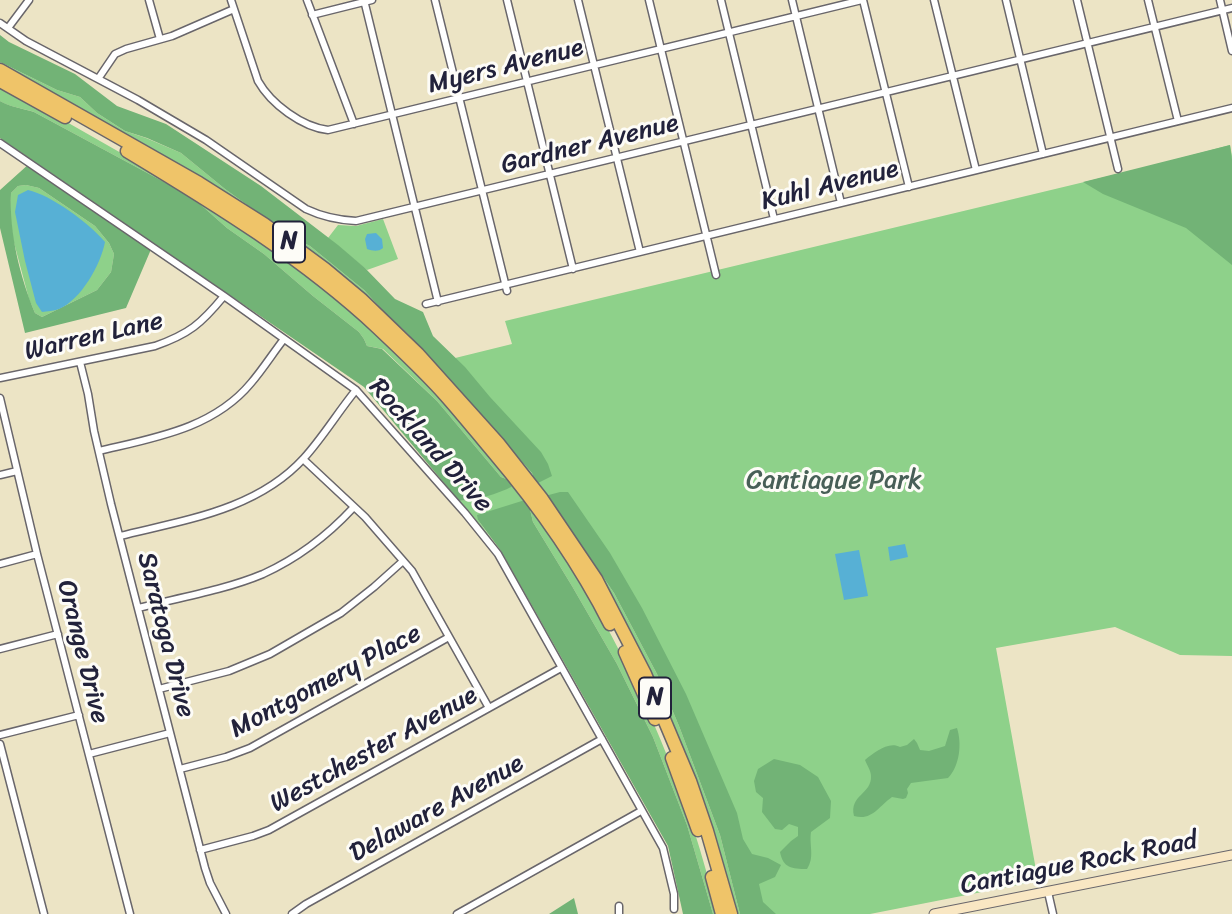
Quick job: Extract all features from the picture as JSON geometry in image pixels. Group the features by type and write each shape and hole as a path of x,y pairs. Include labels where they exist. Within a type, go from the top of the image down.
{"highway":[{"name":"N","path":"0,70 199,183 264,224 360,299 418,354 489,433 596,579 645,674 690,781 731,914"},
{"name":"N","path":"0,81 172,178 272,243 320,278 378,328 444,394 521,479"},
{"name":"N","path":"537,501 587,582 636,676 676,768 706,853 722,914"}],"main road":[{"name":"Cantiague Rock Road","path":"934,914 1232,855"}],"street":[{"path":"8,28 29,0"},
{"path":"149,0 160,39"},
{"name":"Myers Avenue","path":"231,0 258,81 270,99 294,117 314,127 328,130 863,0"},
{"path":"307,0 354,124"},
{"path":"435,0 506,288"},
{"path":"507,0 573,269"},
{"path":"578,0 639,252"},
{"path":"649,0 716,275"},
{"path":"721,0 774,219"},
{"path":"792,0 841,203"},
{"path":"863,0 909,187"},
{"path":"934,0 976,170"},
{"path":"1006,0 1043,154"},
{"path":"1077,0 1118,169"},
{"path":"1148,0 1178,121"},
{"path":"1220,0 1232,51"},
{"path":"312,15 367,1 438,302"},
{"name":"Gardner Avenue","path":"0,23 26,41 206,140 306,209 338,220 356,221 1232,8"},
{"path":"98,79 115,54 172,36 234,9"},
{"name":"Kuhl Avenue","path":"426,304 506,288 639,252 1232,108"},
{"name":"Rockland Drive","path":"0,143 356,390 490,542 663,848 674,894 674,909"},
{"name":"Warren Lane","path":"0,378 155,346 177,338 204,320 223,296"},
{"path":"99,451 172,434 213,415 251,384 284,339"},
{"name":"Saratoga Drive","path":"80,362 99,451 200,850 210,883 226,914"},
{"path":"120,536 216,512 236,505 276,482 303,459 356,390"},
{"name":"Orange Drive","path":"0,398 37,554 130,914"},
{"path":"303,459 365,517 403,561 418,582 489,708"},
{"path":"0,475 17,471"},
{"path":"138,608 233,584 269,571 319,541 354,508"},
{"path":"0,564 37,554"},
{"path":"159,689 229,671 270,654 341,613 403,561"},
{"path":"0,649 58,635"},
{"name":"Montgomery Place","path":"180,769 250,748 449,637"},
{"name":"Westchester Avenue","path":"200,850 269,830 561,668"},
{"path":"0,735 79,715"},
{"path":"89,754 170,733"},
{"name":"Delaware Avenue","path":"292,914 602,740"},
{"path":"0,744 44,914"},
{"path":"457,914 641,811"},
{"path":"1048,892 1053,914"},
{"path":"619,906 619,914"}],"green space":[{"path":"0,35 75,74 117,106 166,124 261,186 338,245 395,299 423,312 433,336 465,367 541,452 552,476 536,484 532,473 407,333 364,290 310,246 290,236 181,153 125,131 97,113 80,97 57,90 0,62"},
{"name":"Cantiague Park","path":"0,62 57,90 80,97 97,113 125,131 181,153 290,236 310,246 364,290 407,333 532,473 535,481 545,478 439,362 512,344 505,321 1230,145 1232,656 1180,655 1115,627 996,648 1038,881 870,914 749,914 680,700 559,497 533,510 578,576 642,697 678,783 693,827 717,914 713,914 687,825 653,737 617,664 533,522 529,505 478,520 493,541 459,502 513,486 365,300"},
{"path":"0,84 200,198 329,291 406,360 482,444 485,452 509,480 501,477 437,401 383,349 367,346 359,332 264,254 227,228 192,197 34,112 0,101"},
{"path":"0,101 34,112 192,197 227,228 264,254 359,332 367,346 382,349 437,401 501,477 509,480 513,486 487,496 459,501 364,387 0,138"},
{"path":"1230,145 1232,265 1186,228 1103,194 1083,182"},
{"path":"30,163 152,247 126,308 25,333 0,228 0,190","holes":["18,186 39,188 95,226 114,254 111,272 97,290 42,317 35,313 20,270 11,208 11,193"]},
{"path":"18,186 39,188 95,226 114,254 111,272 97,290 42,317 35,313 29,299 13,239 11,193"},
{"path":"383,219 398,259 367,270 328,238 338,225 356,226"},
{"path":"568,492 610,553 642,608 686,694 737,813 743,839 752,854 781,865 775,877 759,884 763,902 776,914 740,914 720,835 657,674 614,593 545,496"},
{"path":"525,500 533,522 617,664 653,737 687,825 713,914 683,914 668,846 501,551 478,520 477,515"},
{"path":"552,505 614,593 657,674 720,835 740,914 734,914 701,797 675,728 631,636"},
{"path":"957,728 959,754 948,778 911,783 906,798 892,797 866,817 854,816 855,803 870,782 871,776 865,760 886,747 907,745 914,739 920,750 929,751 945,746 950,730"},
{"path":"774,759 800,765 818,777 831,801 830,818 811,832 811,856 807,869 789,866 783,861 780,852 798,836 798,827 789,824 782,830 775,829 762,812 763,798 756,792 754,781 758,769"},
{"path":"574,898 578,914 549,914"}],"water":[{"path":"28,190 69,211 105,242 99,260 82,290 67,304 55,310 42,312 36,303 25,261 15,212 18,195"},
{"path":"376,233 382,239 383,248 375,251 367,249 367,234"},
{"path":"905,544 908,557 890,561 888,547"},
{"path":"859,550 868,596 844,600 835,554"}]}
